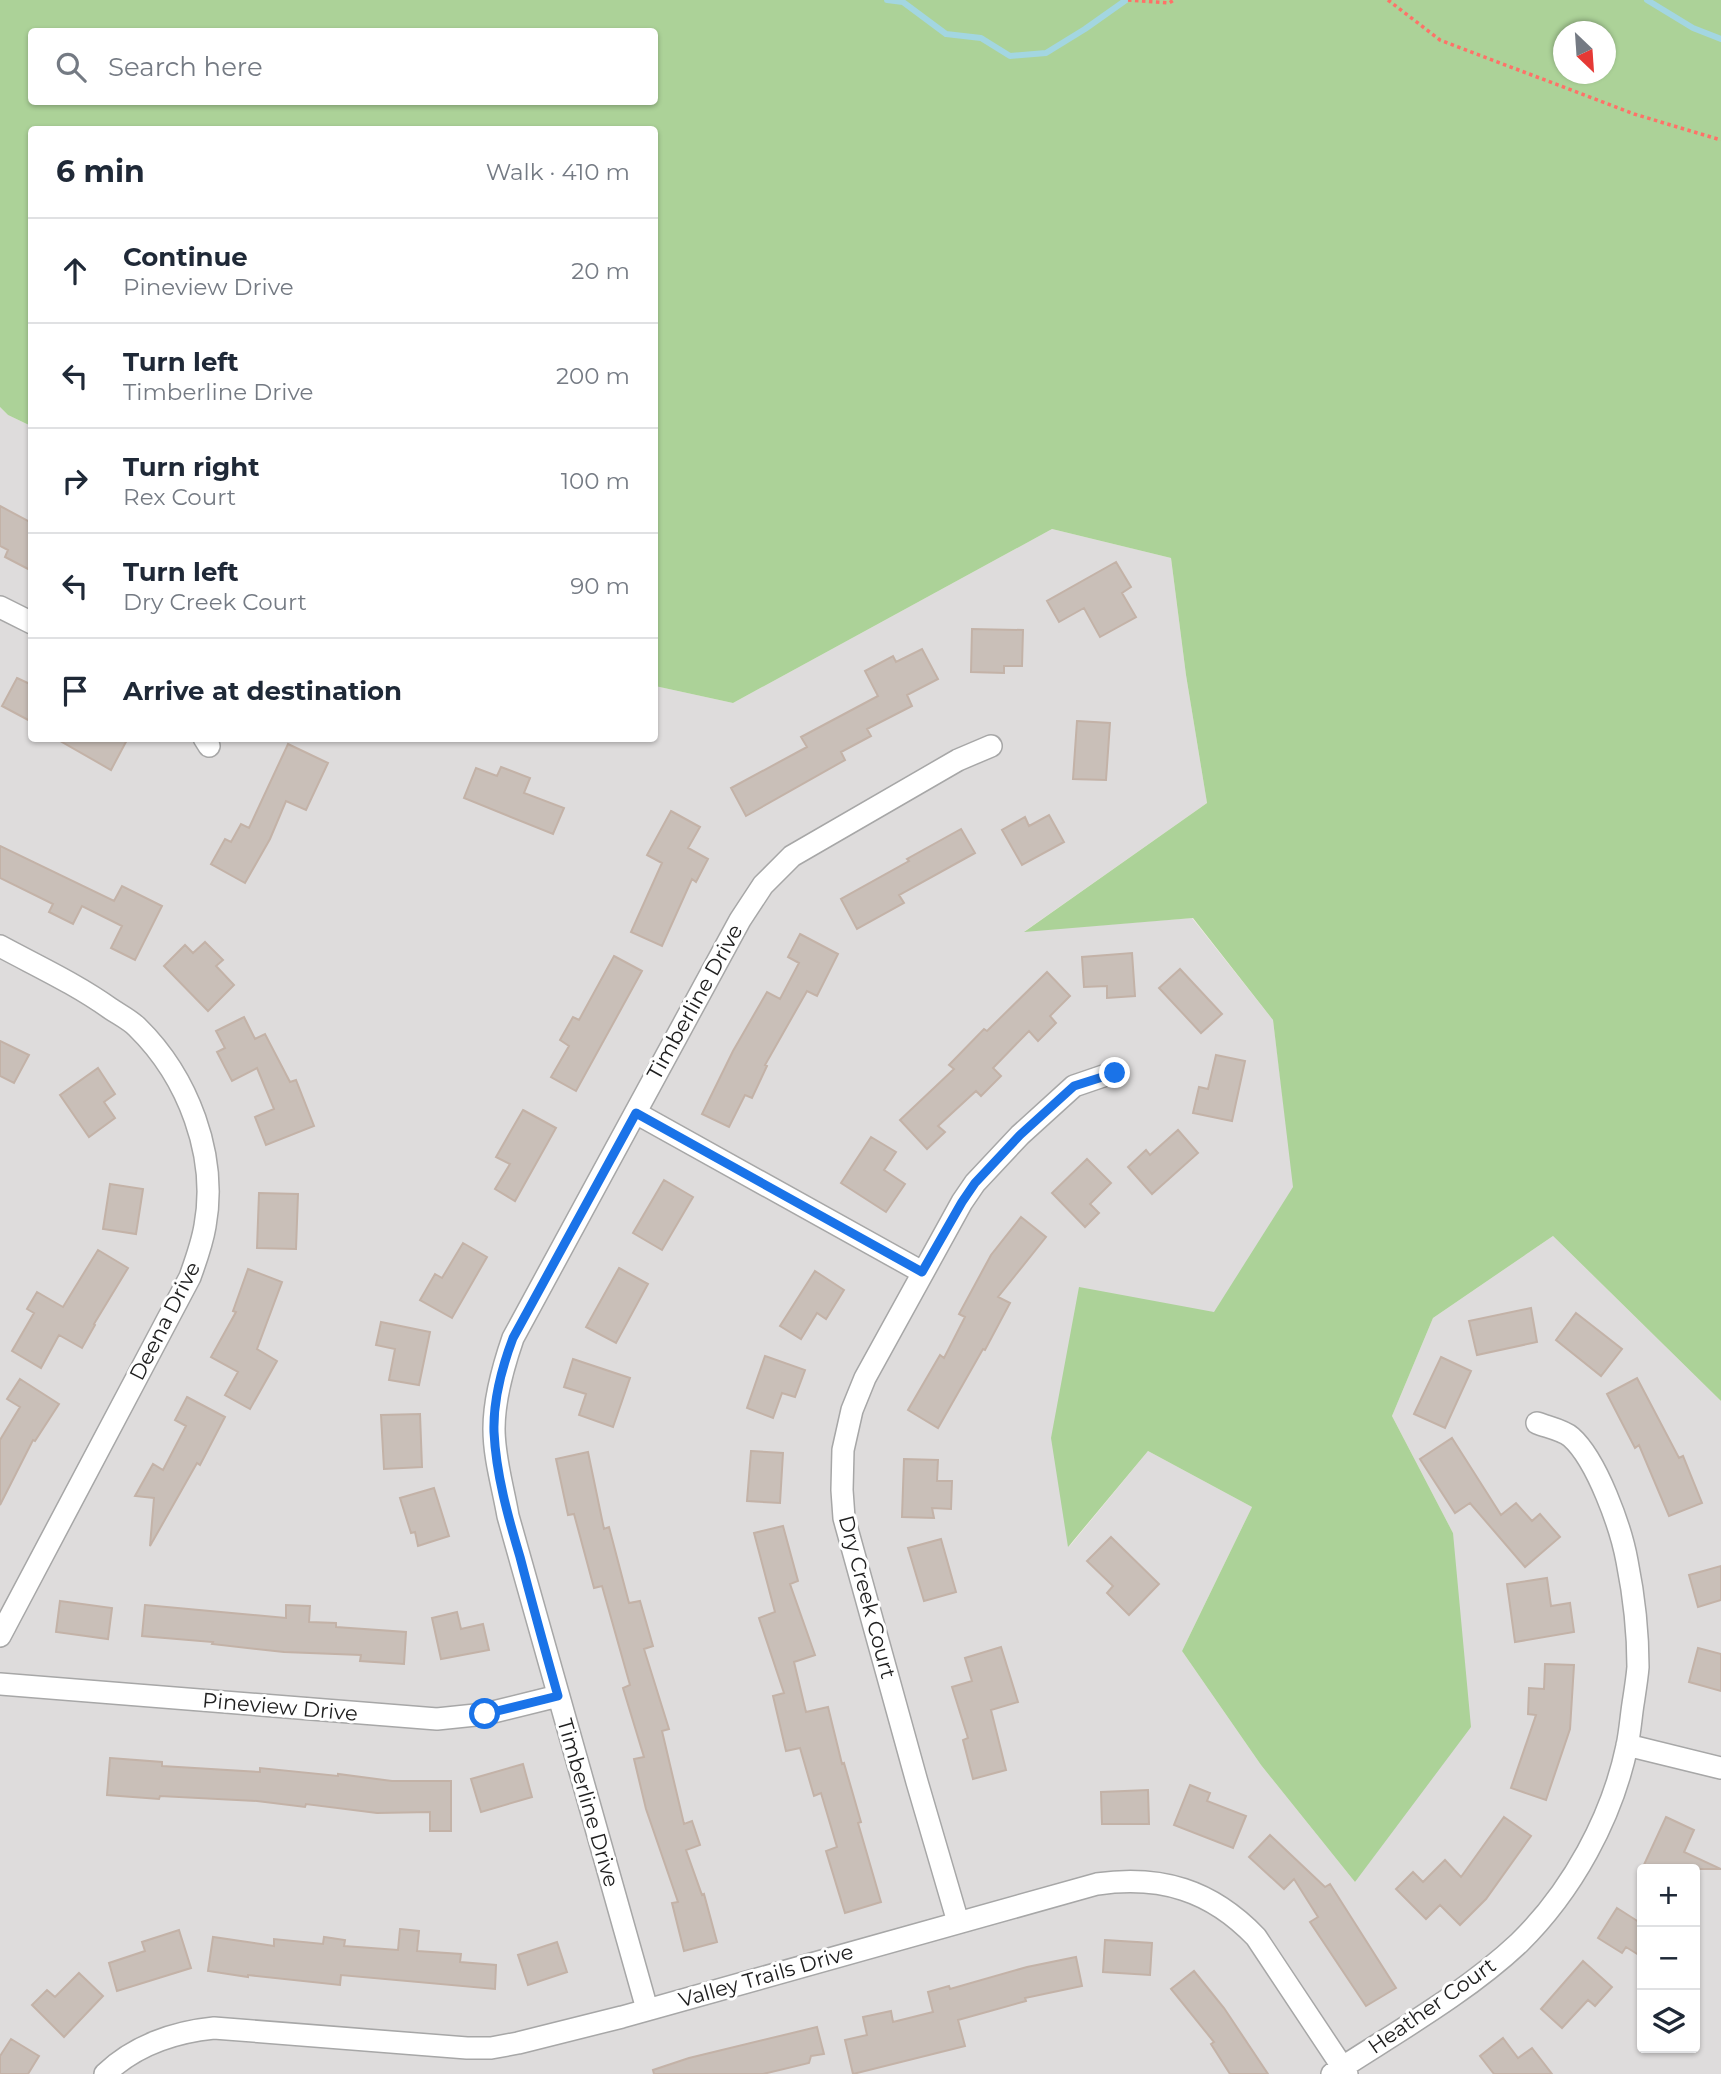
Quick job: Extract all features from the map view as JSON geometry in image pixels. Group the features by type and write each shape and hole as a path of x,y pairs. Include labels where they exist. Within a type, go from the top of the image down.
{"street":[{"path":"0,607 28,621"},
{"name":"Timberline Drive","path":"647,2009 508,1516 494,1430 505,1360 513,1338 740,920 763,885 792,856 958,760 991,746"},
{"name":"Deena Drive","path":"0,946 91,994 136,1026 162,1055 191,1107 202,1139 207,1182 206,1224 190,1277 0,1636"},
{"name":"Dry Creek Court","path":"958,1922 845,1518 842,1490 843,1450 852,1410 865,1378 922,1272 975,1183 1020,1135 1074,1086 1115,1073"},
{"path":"636,1113 922,1272"},
{"name":"Heather Court","path":"1340,2072 1476,1979 1518,1943 1563,1891 1610,1805 1627,1745 1638,1668 1636,1607 1625,1550 1606,1493 1585,1455 1570,1436 1537,1423"},
{"name":"Pineview Drive","path":"0,1684 437,1719 485,1714 558,1696"},
{"path":"1627,1745 1721,1768"},
{"name":"Valley Trails Drive","path":"105,2074 131,2053 158,2040 214,2028 491,2048 647,2009 1097,1884 1119,1881 1164,1883 1205,1897 1239,1919 1256,1937 1340,2072"}],"path":[{"path":"1128,0 1169,3 1174,0"},
{"path":"1388,0 1440,40 1634,114 1721,139"}],"shaded area":[{"path":"0,407 8,415 28,425 28,742 658,742 658,687 733,703 1052,529 1171,558 1186,675 1207,803 1025,931 1192,918 1273,1020 1294,1187 1069,1547 1148,1451 1252,1507 1182,1651 1261,1765 1355,1882 1453,1533 1392,1416 1433,1318 1553,1236 1721,1401 1721,2074 0,2074"}],"green space":[{"path":"0,0 1721,0 1721,1401 1553,1236 1433,1318 1392,1416 1453,1533 1471,1727 1355,1882 1261,1765 1182,1651 1252,1507 1148,1451 1068,1547 1051,1438 1079,1287 1214,1312 1293,1187 1273,1020 1193,918 1024,932 1207,803 1186,675 1171,558 1052,529 733,703 658,687 658,126 28,126 28,425 8,415 0,407"}],"building":[{"path":"0,506 28,521 28,569 5,557 8,550 0,546"},
{"path":"1116,562 1131,587 1122,593 1136,617 1100,637 1084,608 1059,622 1047,601"},
{"path":"972,629 1023,630 1022,666 1004,666 1004,673 971,672"},
{"path":"922,649 938,679 907,695 912,706 867,729 871,736 841,752 845,760 746,816 731,788 807,747 801,737 878,696 865,671 893,656 896,662"},
{"path":"17,678 28,683 28,720 2,706"},
{"path":"1077,721 1110,723 1106,780 1073,779"},
{"path":"62,742 126,742 111,770"},
{"path":"288,744 328,763 306,810 286,801 270,839 245,883 211,864 225,839 231,842 241,824 249,828"},
{"path":"501,767 530,778 524,793 564,808 553,834 464,798 476,768 497,776"},
{"path":"671,811 700,827 688,848 708,859 696,882 692,879 662,946 631,932 662,863 647,855"},
{"path":"1049,815 1064,842 1022,865 1002,830 1025,817 1029,826"},
{"path":"961,829 975,853 899,895 904,903 857,929 841,899"},
{"path":"0,846 114,901 122,886 162,906 135,960 111,948 122,926 82,906 73,924 49,912 53,904 0,878"},
{"path":"800,934 838,954 817,996 807,991 765,1065 767,1066 752,1098 745,1095 729,1127 702,1114 733,1051 767,992 780,999 799,963 788,957"},
{"path":"205,942 223,960 216,966 234,985 208,1011 164,966 185,945 193,953"},
{"path":"1132,953 1135,996 1107,998 1107,986 1084,987 1082,957"},
{"path":"614,956 642,971 576,1091 551,1077 569,1046 560,1040 573,1017 579,1020"},
{"path":"1180,969 1222,1014 1201,1033 1159,988"},
{"path":"1047,972 1070,996 1050,1016 1056,1023 1038,1041 1029,1031 993,1068 1001,1076 981,1096 976,1091 938,1126 945,1132 927,1149 900,1120 954,1069 949,1065 984,1029 987,1031"},
{"path":"244,1017 255,1039 265,1034 290,1082 296,1080 314,1126 266,1145 255,1117 274,1109 257,1068 232,1081 217,1052 225,1048 216,1031"},
{"path":"0,1041 29,1055 14,1083 0,1076"},
{"path":"1216,1055 1245,1061 1232,1121 1193,1113 1199,1087 1208,1089"},
{"path":"98,1068 115,1094 104,1102 115,1118 89,1137 60,1095"},
{"path":"523,1110 556,1128 515,1201 495,1189 510,1164 496,1157"},
{"path":"1178,1130 1198,1153 1152,1194 1128,1167 1146,1150 1150,1155"},
{"path":"871,1137 896,1152 884,1170 905,1184 886,1212 841,1183"},
{"path":"1087,1159 1111,1183 1090,1204 1099,1213 1085,1227 1052,1193"},
{"path":"664,1180 693,1197 662,1250 633,1233"},
{"path":"110,1184 143,1189 136,1234 103,1229"},
{"path":"259,1193 298,1194 296,1249 257,1248"},
{"path":"1021,1217 1046,1237 998,1297 1010,1303 938,1428 908,1410 940,1355 944,1358 965,1317 959,1314 991,1255"},
{"path":"463,1243 487,1257 452,1318 420,1300 435,1274 442,1278"},
{"path":"98,1250 128,1268 82,1348 59,1335 41,1368 12,1351 34,1313 27,1309 37,1292 63,1307"},
{"path":"619,1268 648,1284 616,1343 586,1327"},
{"path":"248,1269 282,1282 257,1349 277,1361 250,1409 225,1395 238,1372 211,1357 236,1312 233,1311"},
{"path":"815,1271 844,1290 826,1319 817,1313 801,1339 780,1326"},
{"path":"1531,1308 1537,1342 1477,1355 1469,1321"},
{"path":"1576,1313 1622,1349 1601,1376 1556,1340"},
{"path":"381,1322 430,1332 419,1385 389,1380 395,1349 376,1345"},
{"path":"765,1356 805,1370 795,1397 782,1393 773,1418 747,1408"},
{"path":"1441,1357 1471,1371 1445,1428 1414,1414"},
{"path":"573,1359 630,1378 613,1427 579,1415 586,1394 564,1387"},
{"path":"1637,1378 1679,1458 1683,1456 1702,1503 1669,1516 1639,1445 1635,1448 1607,1394"},
{"path":"20,1379 59,1404 35,1441 33,1440 0,1505 0,1440 20,1407 7,1399"},
{"path":"187,1397 225,1417 200,1465 197,1463 150,1546 154,1498 135,1496 153,1464 163,1470 186,1426 175,1420"},
{"path":"420,1414 422,1467 384,1469 381,1415"},
{"path":"1452,1438 1501,1515 1516,1503 1532,1521 1540,1514 1560,1537 1525,1567 1470,1503 1455,1513 1420,1459"},
{"path":"751,1451 783,1453 780,1503 747,1501"},
{"path":"588,1452 604,1529 609,1527 629,1603 640,1601 653,1646 644,1649 669,1729 662,1731 684,1824 692,1821 700,1845 686,1850 702,1895 704,1894 717,1942 684,1951 672,1903 678,1902 646,1809 634,1759 644,1757 623,1688 630,1685 602,1586 594,1588 574,1514 568,1515 556,1459"},
{"path":"904,1459 938,1460 937,1481 952,1481 951,1509 932,1508 934,1518 902,1517"},
{"path":"434,1488 449,1536 418,1546 415,1532 411,1533 400,1498"},
{"path":"783,1526 798,1581 790,1584 815,1655 794,1662 806,1712 828,1707 881,1902 845,1913 826,1851 837,1847 821,1793 814,1796 800,1748 786,1751 773,1696 784,1693 759,1618 775,1612 754,1533"},
{"path":"1111,1537 1159,1584 1129,1615 1107,1593 1113,1586 1087,1561"},
{"path":"941,1539 956,1592 924,1601 908,1548"},
{"path":"1721,1566 1721,1600 1698,1607 1689,1575"},
{"path":"1547,1578 1551,1606 1570,1603 1574,1632 1515,1642 1507,1584"},
{"path":"60,1601 112,1608 108,1639 56,1632"},
{"path":"145,1605 286,1618 286,1605 310,1606 309,1622 336,1623 336,1627 406,1632 404,1664 360,1661 361,1655 284,1652 142,1636"},
{"path":"457,1612 461,1629 483,1624 489,1650 441,1659 432,1618"},
{"path":"1001,1647 1018,1702 991,1710 1006,1770 973,1779 963,1740 968,1738 952,1687 972,1681 965,1658"},
{"path":"1698,1648 1721,1654 1721,1691 1689,1682"},
{"path":"1545,1664 1574,1665 1570,1729 1546,1800 1511,1788 1536,1715 1528,1714 1529,1688 1544,1689"},
{"path":"110,1758 162,1762 162,1766 260,1772 260,1768 392,1781 451,1781 451,1831 430,1831 430,1812 377,1813 306,1804 305,1807 257,1801 107,1795"},
{"path":"523,1764 532,1797 481,1812 471,1779"},
{"path":"1190,1785 1210,1793 1207,1801 1246,1816 1233,1848 1174,1825"},
{"path":"1148,1790 1149,1824 1102,1824 1101,1792"},
{"path":"1504,1817 1531,1836 1486,1899 1460,1925 1440,1905 1426,1919 1396,1889 1413,1872 1423,1882 1445,1860 1461,1877"},
{"path":"1666,1817 1694,1830 1684,1852 1721,1869 1700,1869 1700,1864 1644,1864"},
{"path":"1270,1835 1325,1887 1330,1884 1396,1988 1366,2006 1310,1922 1318,1917 1294,1879 1284,1889 1249,1857"},
{"path":"1617,1908 1637,1921 1637,1954 1626,1947 1622,1953 1598,1938"},
{"path":"400,1929 419,1931 417,1951 461,1954 460,1962 496,1965 495,1989 341,1975 340,1985 208,1971 213,1937 274,1946 274,1939 323,1944 324,1937 345,1940 344,1946 398,1950"},
{"path":"179,1930 191,1968 117,1991 109,1963 145,1951 142,1942"},
{"path":"1105,1940 1152,1943 1150,1975 1103,1972"},
{"path":"557,1942 567,1972 528,1985 518,1955"},
{"path":"1076,1957 1082,1986 1025,1998 1026,2001 958,2020 965,2046 853,2074 845,2040 867,2035 863,2017 891,2011 893,2022 933,2012 928,1992 949,1986 950,1989 1027,1967"},
{"path":"1583,1961 1612,1987 1595,2006 1588,2000 1562,2028 1541,2009"},
{"path":"1194,1971 1224,2008 1268,2074 1230,2074 1211,2044 1214,2042 1171,1989"},
{"path":"79,1973 103,1996 64,2037 32,2005 47,1990 55,1997"},
{"path":"817,2027 824,2054 811,2056 809,2063 763,2074 654,2074 653,2070 689,2058"},
{"path":"1503,2038 1518,2058 1532,2048 1552,2074 1494,2074 1480,2056"},
{"path":"11,2039 39,2056 28,2074 0,2074 0,2056"}],"waterway":[{"path":"887,0 903,2 946,34 981,38 1010,56 1046,53 1126,0"},
{"path":"1647,0 1693,28 1721,39"}],"route":[{"path":"485,1714 558,1696 508,1516 496,1454 496,1404 505,1360 513,1338 636,1113 922,1272 975,1183 1020,1135 1074,1086 1115,1073"}]}
